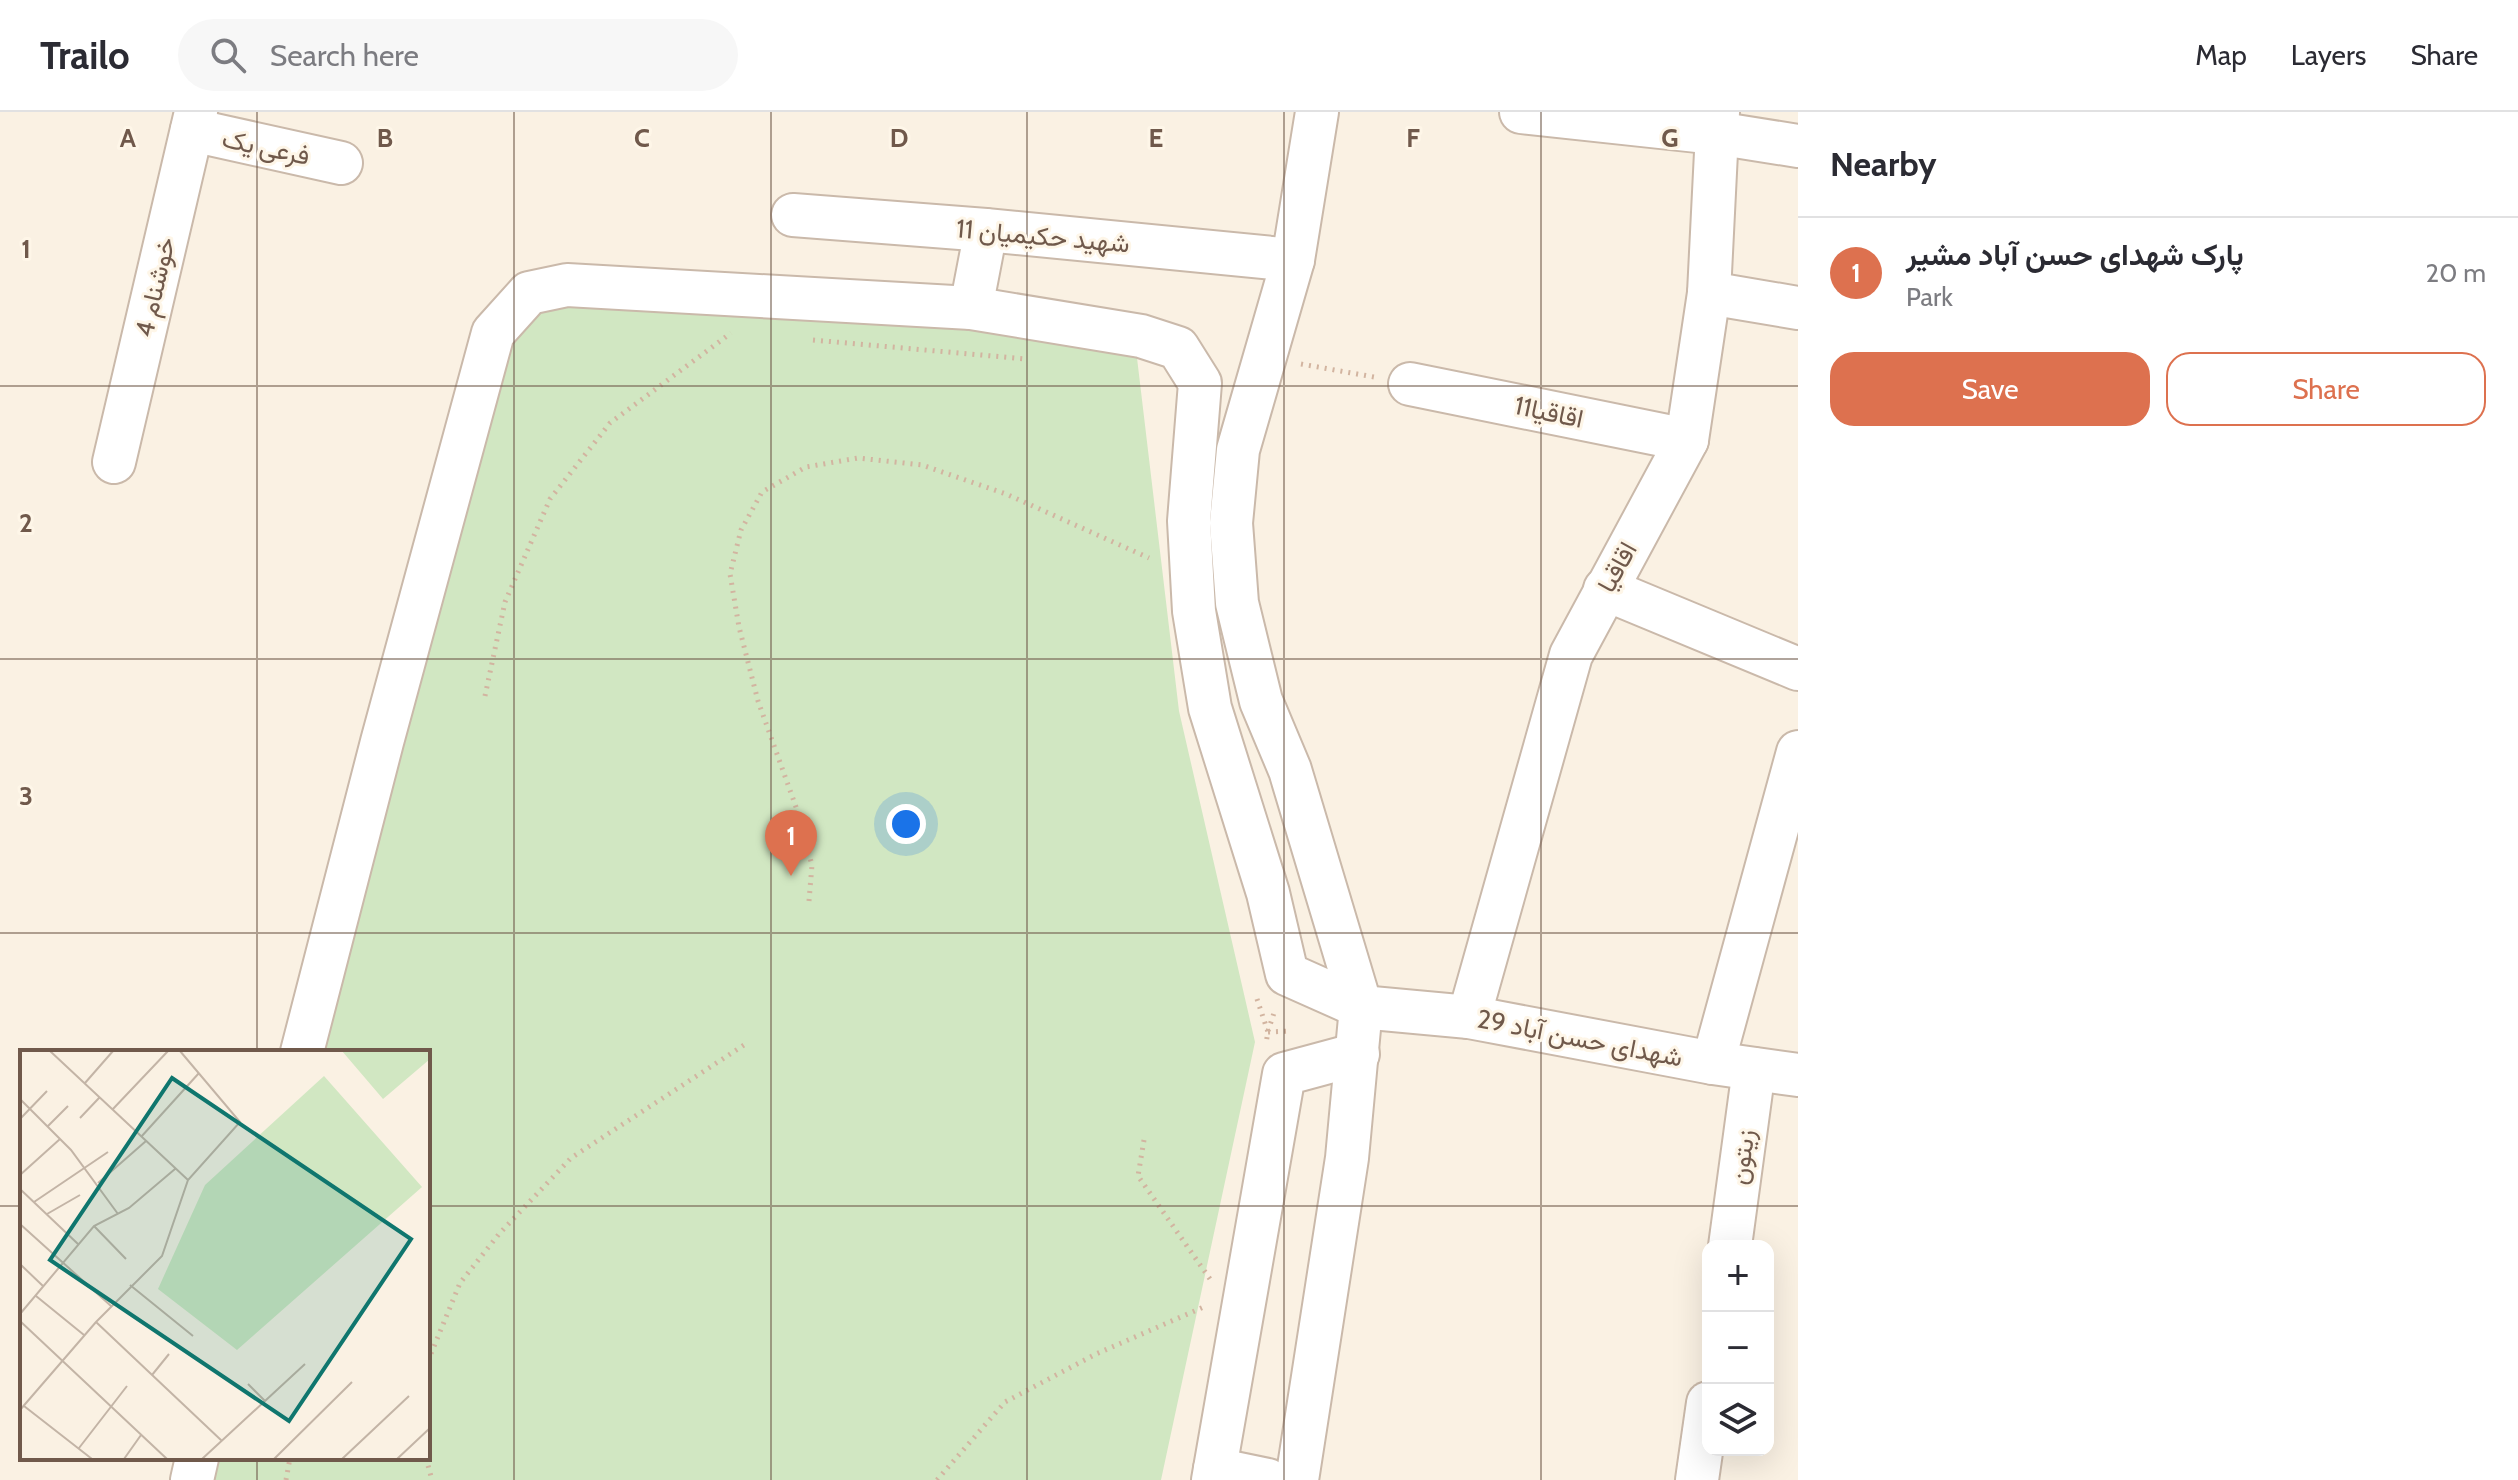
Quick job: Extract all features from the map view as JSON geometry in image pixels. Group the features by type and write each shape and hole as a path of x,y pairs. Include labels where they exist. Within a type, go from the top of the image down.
{"street":[{"path":"1297,1480 1347,1158 1361,1007 1290,770 1261,701 1237,603 1231,523 1238,450 1293,260 1317,112"},
{"path":"1521,112 1717,122 1798,146"},
{"name":"فرعی یک","path":"194,121 341,163"},
{"name":"خوشنام 4","path":"114,462 194,121"},
{"name":"اقاقیا","path":"1469,1017 1571,655 1687,440 1709,293 1717,122"},
{"name":"شهید حکیمیان 11","path":"793,215 1293,260"},
{"path":"971,308 986,230"},
{"name":"شهدای حسن آباد 29","path":"303,1050 493,333 529,293 567,285 971,308 1141,336 1178,348 1200,383 1189,521 1194,611 1210,708 1268,893 1287,974 1361,1007 1469,1017 1713,1063 1798,1075"},
{"path":"1709,293 1798,308"},
{"name":"11اقاقیا","path":"1410,384 1687,440"},
{"path":"1605,589 1798,669"},
{"path":"1713,1063 1798,752"},
{"path":"1268,1480 1214,1475 1284,1074 1358,1054"},
{"name":"زیتون","path":"1731,1240 1754,1069"},
{"path":"1697,1480 1702,1445"},
{"path":"192,1480 197,1460"}],"path":[{"path":"717,332 747,335"},
{"path":"485,696 505,602 550,499 610,423 731,333"},
{"path":"808,340 1040,360"},
{"path":"1265,358 1410,384"},
{"path":"809,901 812,865 796,807 758,701 739,627 730,574 741,530 762,492 806,467 858,458 922,465 1006,494 1149,558"},
{"path":"1151,544 1151,572"},
{"path":"1252,987 1268,1032 1266,1047"},
{"path":"430,1356 460,1283 499,1234 571,1158 744,1045"},
{"path":"1144,1140 1138,1176 1215,1286"},
{"path":"937,1480 1005,1402 1096,1354 1210,1304"},
{"path":"286,1480 290,1460"},
{"path":"427,1460 432,1480"}],"green space":[{"path":"519,299 1135,341 1179,711 1255,1042 1161,1480 206,1480 211,1460 430,1460 430,1050 320,1050"}],"place":[{"name":"پارک شهدای حسن آباد مشیر","path":"791,876"}]}
